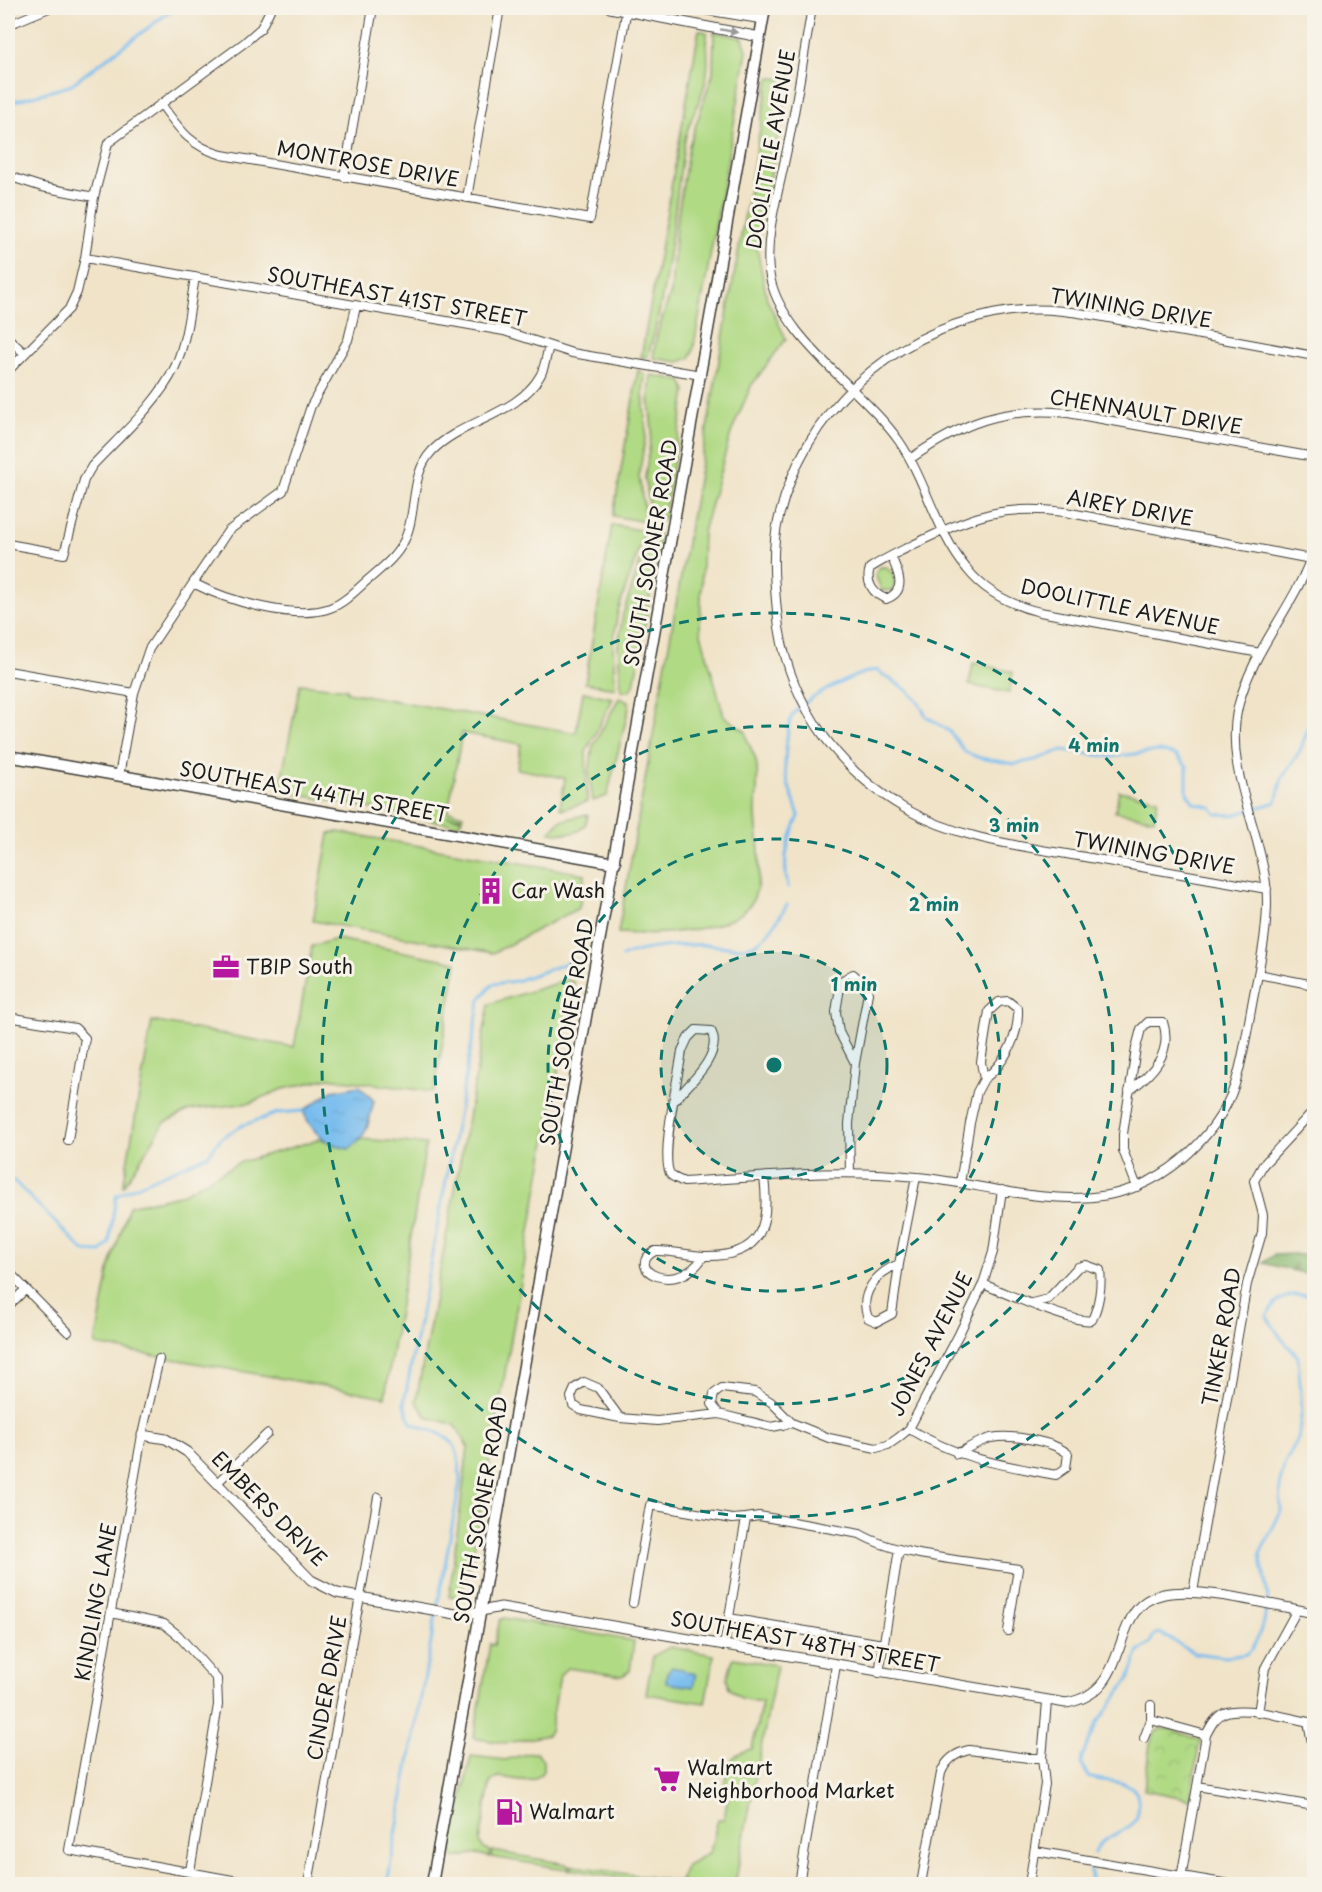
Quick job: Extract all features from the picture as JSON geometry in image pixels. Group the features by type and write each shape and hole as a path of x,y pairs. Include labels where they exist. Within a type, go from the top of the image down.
{"main road":[{"name":"SOUTH SOONER ROAD","path":"432,1884 765,8"},
{"name":"SOUTHEAST 44TH STREET","path":"8,756 615,863"}],"street":[{"path":"28,8 32,16"},
{"path":"8,25 49,8"},
{"path":"8,371 69,309 77,292 85,258 94,197 108,142 244,43 261,28 271,8"},
{"path":"344,177 373,8"},
{"path":"467,198 500,8"},
{"path":"610,8 760,37"},
{"path":"696,8 764,19"},
{"name":"DOOLITTLE AVENUE","path":"812,8 773,212 769,270 773,292 785,316 800,336 879,415 910,459 944,530 967,569 987,588 1012,603 1040,612 1260,653"},
{"name":"MONTROSE DRIVE","path":"161,104 189,140 207,151 590,219 627,10"},
{"path":"8,176 42,187 94,197"},
{"name":"SOUTHEAST 41ST STREET","path":"85,258 504,331 572,353 701,375"},
{"path":"8,544 64,554 71,520 84,480 92,466 166,385 176,365 184,337 195,277"},
{"path":"119,776 134,693 149,649 228,531 283,491 311,406 348,340 356,307"},
{"name":"TWINING DRIVE","path":"1267,889 988,841 941,827 905,808 861,777 825,740 812,719 802,702 778,636 773,584 778,520 803,453 819,426 852,387 877,364 934,332 984,316 1014,311 1048,310 1083,314 1314,356"},
{"path":"8,338 24,353"},
{"path":"193,583 235,599 284,610 313,612 332,608 395,556 411,522 421,467 431,452 449,436 517,400 530,390 541,375 549,346"},
{"name":"CHENNAULT DRIVE","path":"910,459 941,438 992,416 1040,411 1068,412 1314,457"},
{"name":"AIREY DRIVE","path":"891,556 944,530 984,514 1042,509 1311,559"},
{"path":"675,1100 713,1051 714,1037 711,1031 696,1030 688,1038 682,1051 666,1146 666,1163 671,1175 684,1182 850,1172 916,1177 1061,1200 1108,1195 1137,1187 1174,1165 1193,1148 1221,1116 1238,1076 1258,974 1267,889 1262,853 1243,795 1236,758 1238,707 1260,653 1311,559 1314,549"},
{"path":"891,556 898,573 900,586 894,596 886,599 876,594 868,573 870,568 891,556"},
{"path":"8,671 134,693"},
{"path":"850,1172 849,1124 855,1063 868,993 865,985 853,974 841,981 838,987 836,1012 839,1032 855,1063"},
{"path":"1258,974 1314,985"},
{"path":"960,1183 977,1092 984,1079 1002,1062 1011,1045 1018,1010 1008,1001 999,1002 989,1011 981,1062 984,1079"},
{"path":"8,1017 67,1026 81,1032 85,1046 68,1140"},
{"path":"1129,1091 1147,1078 1164,1053 1167,1043 1163,1022 1148,1022 1141,1029 1129,1091 1125,1112 1124,1150 1137,1187"},
{"name":"TINKER ROAD","path":"1193,1592 1247,1284 1262,1233 1263,1215 1254,1181 1263,1165 1314,1110"},
{"path":"703,1257 695,1267 669,1278 654,1277 649,1274 646,1263 647,1258 655,1251 703,1257 738,1251 752,1245 765,1227 767,1211 764,1177"},
{"path":"899,1264 876,1277 866,1300 865,1311 868,1318 878,1322 892,1314 916,1177"},
{"name":"JONES AVENUE","path":"718,1414 712,1404 714,1394 722,1388 755,1392 771,1402 792,1423 829,1438 876,1448 888,1445 909,1428 959,1334 982,1284 993,1252 1002,1190"},
{"path":"982,1284 1032,1303 1085,1322 1092,1320 1102,1281 1100,1270 1086,1265 1078,1267 1048,1299 1032,1303"},
{"path":"8,1271 68,1332"},
{"path":"8,1306 25,1290"},
{"name":"KINDLING LANE","path":"159,1359 142,1435 69,1850 190,1871"},
{"path":"620,1418 598,1388 584,1382 575,1388 571,1397 573,1405 581,1410 620,1418 657,1420 718,1414 772,1426 792,1423"},
{"path":"909,1428 957,1454 972,1459 1056,1475 1066,1468 1068,1454 1059,1446 1048,1443 994,1437 957,1454"},
{"path":"217,1483 267,1434"},
{"name":"EMBERS DRIVE","path":"142,1435 166,1439 178,1445 311,1580 337,1593 360,1598 461,1615 481,1611"},
{"name":"CINDER DRIVE","path":"308,1884 378,1497"},
{"path":"633,1603 650,1505 732,1519 759,1516 860,1534 875,1542 899,1549 1018,1569 1008,1631"},
{"path":"724,1646 746,1518"},
{"path":"879,1672 899,1549"},
{"path":"1193,1592 1314,1613"},
{"name":"SOUTHEAST 48TH STREET","path":"481,1611 501,1607 1047,1702 1066,1703 1082,1701 1100,1688 1112,1671 1125,1629 1133,1614 1147,1599 1164,1593 1193,1592"},
{"path":"1258,1713 1265,1668 1297,1610"},
{"path":"111,1613 164,1624 178,1635 217,1679 218,1705 190,1871 254,1884"},
{"path":"729,1618 883,1644"},
{"path":"799,1884 836,1665"},
{"path":"1029,1884 1045,1784 1042,1758 1047,1702"},
{"path":"1144,1738 1151,1720 1151,1705"},
{"path":"1180,1880 1206,1735 1219,1716 1232,1711 1258,1713 1311,1723 1314,1753"},
{"path":"1151,1720 1206,1735"},
{"path":"921,1884 941,1773 947,1762 960,1752 977,1750 1042,1758"},
{"path":"1197,1786 1314,1806"},
{"path":"1035,1851 1180,1880 1229,1884"}],"green space":[{"path":"699,30 707,32 706,80 685,139 666,276 655,330 648,356 641,358"},
{"path":"714,32 743,38 747,51 693,351 690,358 679,362 653,358 657,334 671,292 676,226 689,146 713,73"},
{"path":"769,78 789,79 757,248 767,299 786,339 751,386 731,433 703,532 700,630 724,716 746,732 756,761 759,857 757,888 754,898 745,910 731,919 713,925 671,932 618,933"},
{"path":"638,370 645,375 643,392 646,433 639,476 646,522 613,516"},
{"path":"651,375 682,381 686,391 664,519 657,523 652,522 645,478 652,430 649,398"},
{"path":"612,525 645,531 618,611 613,645 615,688 585,683"},
{"path":"650,532 659,534 660,539 634,685 629,691 621,690 618,646 623,614"},
{"path":"880,567 886,567 893,574 895,587 891,590 882,591 875,574"},
{"path":"973,663 1013,672 1009,693 969,685"},
{"path":"300,684 347,689 347,692 576,733 583,692 613,698 586,752 587,802 563,809 560,808 565,778 517,769 521,744 462,733 448,811 463,815 462,817 447,816 462,819 457,825 279,791"},
{"path":"619,698 628,701 629,708 607,796 593,801 589,772 593,746"},
{"path":"1119,791 1158,799 1154,819 1115,812"},
{"path":"588,814 584,827 580,830 569,833 550,832 560,821"},
{"name":"Car Wash","path":"338,832 585,874 579,908 493,953 313,921 329,834"},
{"path":"337,939 457,962 434,1092 328,1078 280,1090 250,1103 190,1110 164,1123 123,1187 152,1021 294,1047 312,946"},
{"path":"567,980 574,982 471,1566 466,1570 461,1598 449,1597 468,1447 455,1425 427,1417 416,1401 489,1004"},
{"path":"320,1139 349,1149 360,1139 426,1144 385,1397 95,1345 110,1266 129,1206 180,1195 238,1163"},
{"path":"1294,1254 1314,1257 1314,1276 1263,1263 1274,1255"},
{"path":"504,1618 634,1641 630,1671 622,1676 567,1668 560,1675 550,1731 547,1735 507,1743 478,1739 474,1737 490,1644 494,1645 500,1620"},
{"path":"670,1647 714,1655 705,1703 646,1694 653,1656"},
{"path":"733,1658 777,1665 735,1884 685,1884 680,1881 687,1865 710,1852 718,1819 724,1819 729,1789 724,1788 726,1773 734,1757 752,1749 762,1702 741,1698 729,1688 727,1679"},
{"path":"1171,1729 1200,1740 1190,1799 1144,1790 1150,1744 1156,1731"},
{"path":"538,1753 543,1761 543,1771 538,1776 528,1780 497,1777 490,1783 480,1842 484,1849 490,1851 489,1857 478,1854 454,1858 451,1849 471,1756 505,1760"},
{"path":"492,1851 566,1864 571,1870 491,1857"},
{"path":"569,1865 682,1884 653,1884 574,1870"}],"water":[{"path":"359,1086 374,1101 364,1133 349,1149 326,1141 311,1126 303,1111 332,1091"},
{"path":"672,1667 696,1674 693,1687 666,1683 667,1672"}],"waterway":[{"path":"8,103 69,86 175,8"},
{"path":"788,887 787,851 799,816 785,773 790,720 798,709 818,695 867,672 876,670 907,690 918,701 926,716 949,731 965,752 980,758 1015,764 1063,750 1111,757 1159,751 1176,755 1187,767 1187,793 1194,803 1211,807 1216,814 1234,815 1276,802 1282,778 1300,751 1314,713"},
{"path":"622,957 640,951 677,946 709,945 738,948 749,946 765,937 787,905"},
{"path":"387,1884 460,1482 458,1455 455,1447 444,1436 411,1423 404,1403 480,999 493,984 516,981 576,960"},
{"path":"8,1181 14,1181 84,1251 101,1252 109,1243 116,1196 208,1155 221,1138 241,1126 278,1113 303,1111"},
{"path":"1094,1853 1106,1839 1130,1826 1138,1811 1137,1796 1133,1788 1122,1783 1089,1777 1081,1764 1082,1756 1099,1721 1130,1677 1138,1653 1150,1643 1154,1635 1160,1633 1194,1653 1226,1657 1247,1654 1253,1648 1264,1622 1268,1596 1260,1554 1281,1511 1280,1482 1285,1463 1298,1439 1302,1410 1298,1357 1267,1317 1275,1304 1286,1297 1293,1295 1314,1297"},
{"path":"1091,1869 1091,1884"}],"place":[{"name":"Car Wash","path":"491,891"},
{"name":"TBIP South","path":"226,967"},
{"name":"Walmart Neighborhood Market","path":"667,1779"},
{"name":"Walmart","path":"509,1812"}]}
